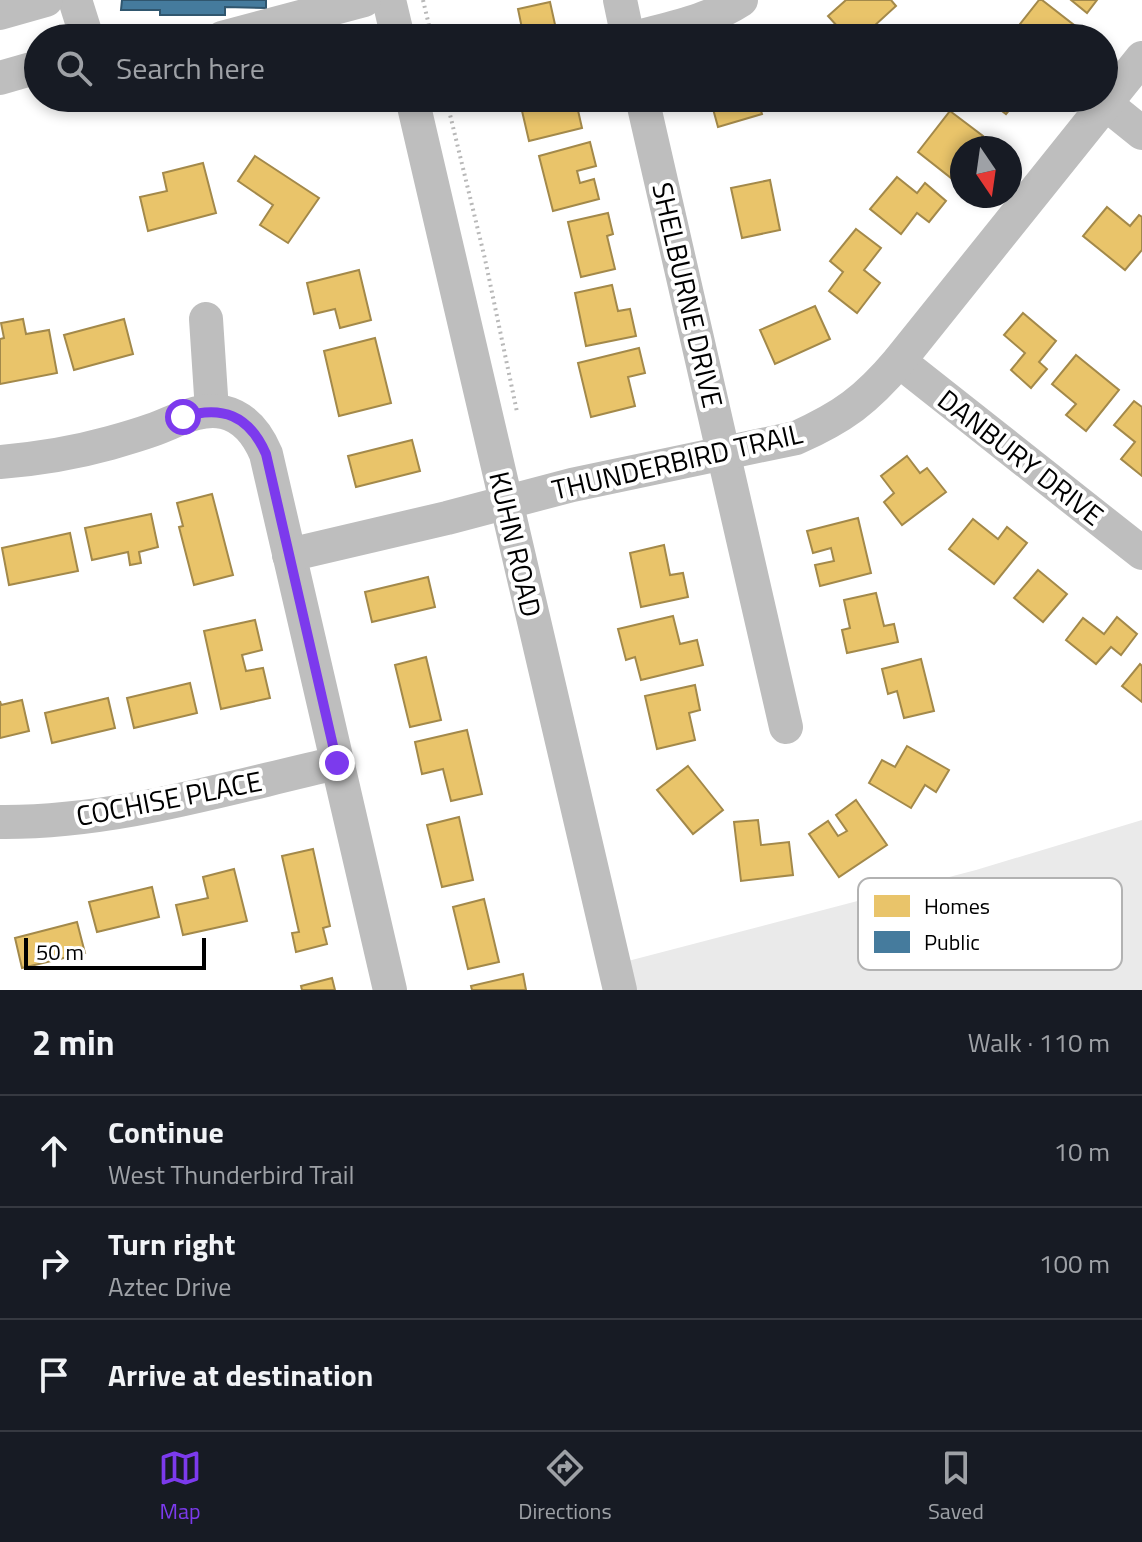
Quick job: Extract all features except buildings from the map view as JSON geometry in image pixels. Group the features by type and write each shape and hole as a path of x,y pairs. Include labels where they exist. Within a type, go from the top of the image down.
{"street":[{"path":"0,13 46,0"},
{"path":"75,0 83,24"},
{"path":"274,24 364,0"},
{"path":"389,0 395,24"},
{"path":"620,0 627,24"},
{"path":"682,24 727,9 741,0"},
{"name":"THUNDERBIRD TRAIL","path":"1118,89 1142,58"},
{"path":"0,78 24,71"},
{"name":"KUHN ROAD","path":"415,112 620,990"},
{"name":"SHELBURNE DRIVE","path":"645,112 786,727"},
{"name":"THUNDERBIRD TRAIL","path":"289,555 572,485 796,438 827,424 875,388 899,361 1100,112"},
{"path":"1116,112 1142,133"},
{"path":"206,319 212,411"},
{"name":"DANBURY DRIVE","path":"899,361 1142,553"},
{"path":"0,462 29,460 109,444 200,412 212,411 236,417 254,432 266,454 390,990"},
{"name":"COCHISE PLACE","path":"0,822 88,818 337,763"}],"path":[{"path":"423,0 429,24"},
{"path":"449,112 518,415"}],"shaded area":[{"path":"1142,820 1142,990 635,990 628,961 858,901 858,970 1122,970 1122,878 945,878"}],"route":[{"path":"183,417 212,411 236,417 254,432 266,454 337,763"}]}
